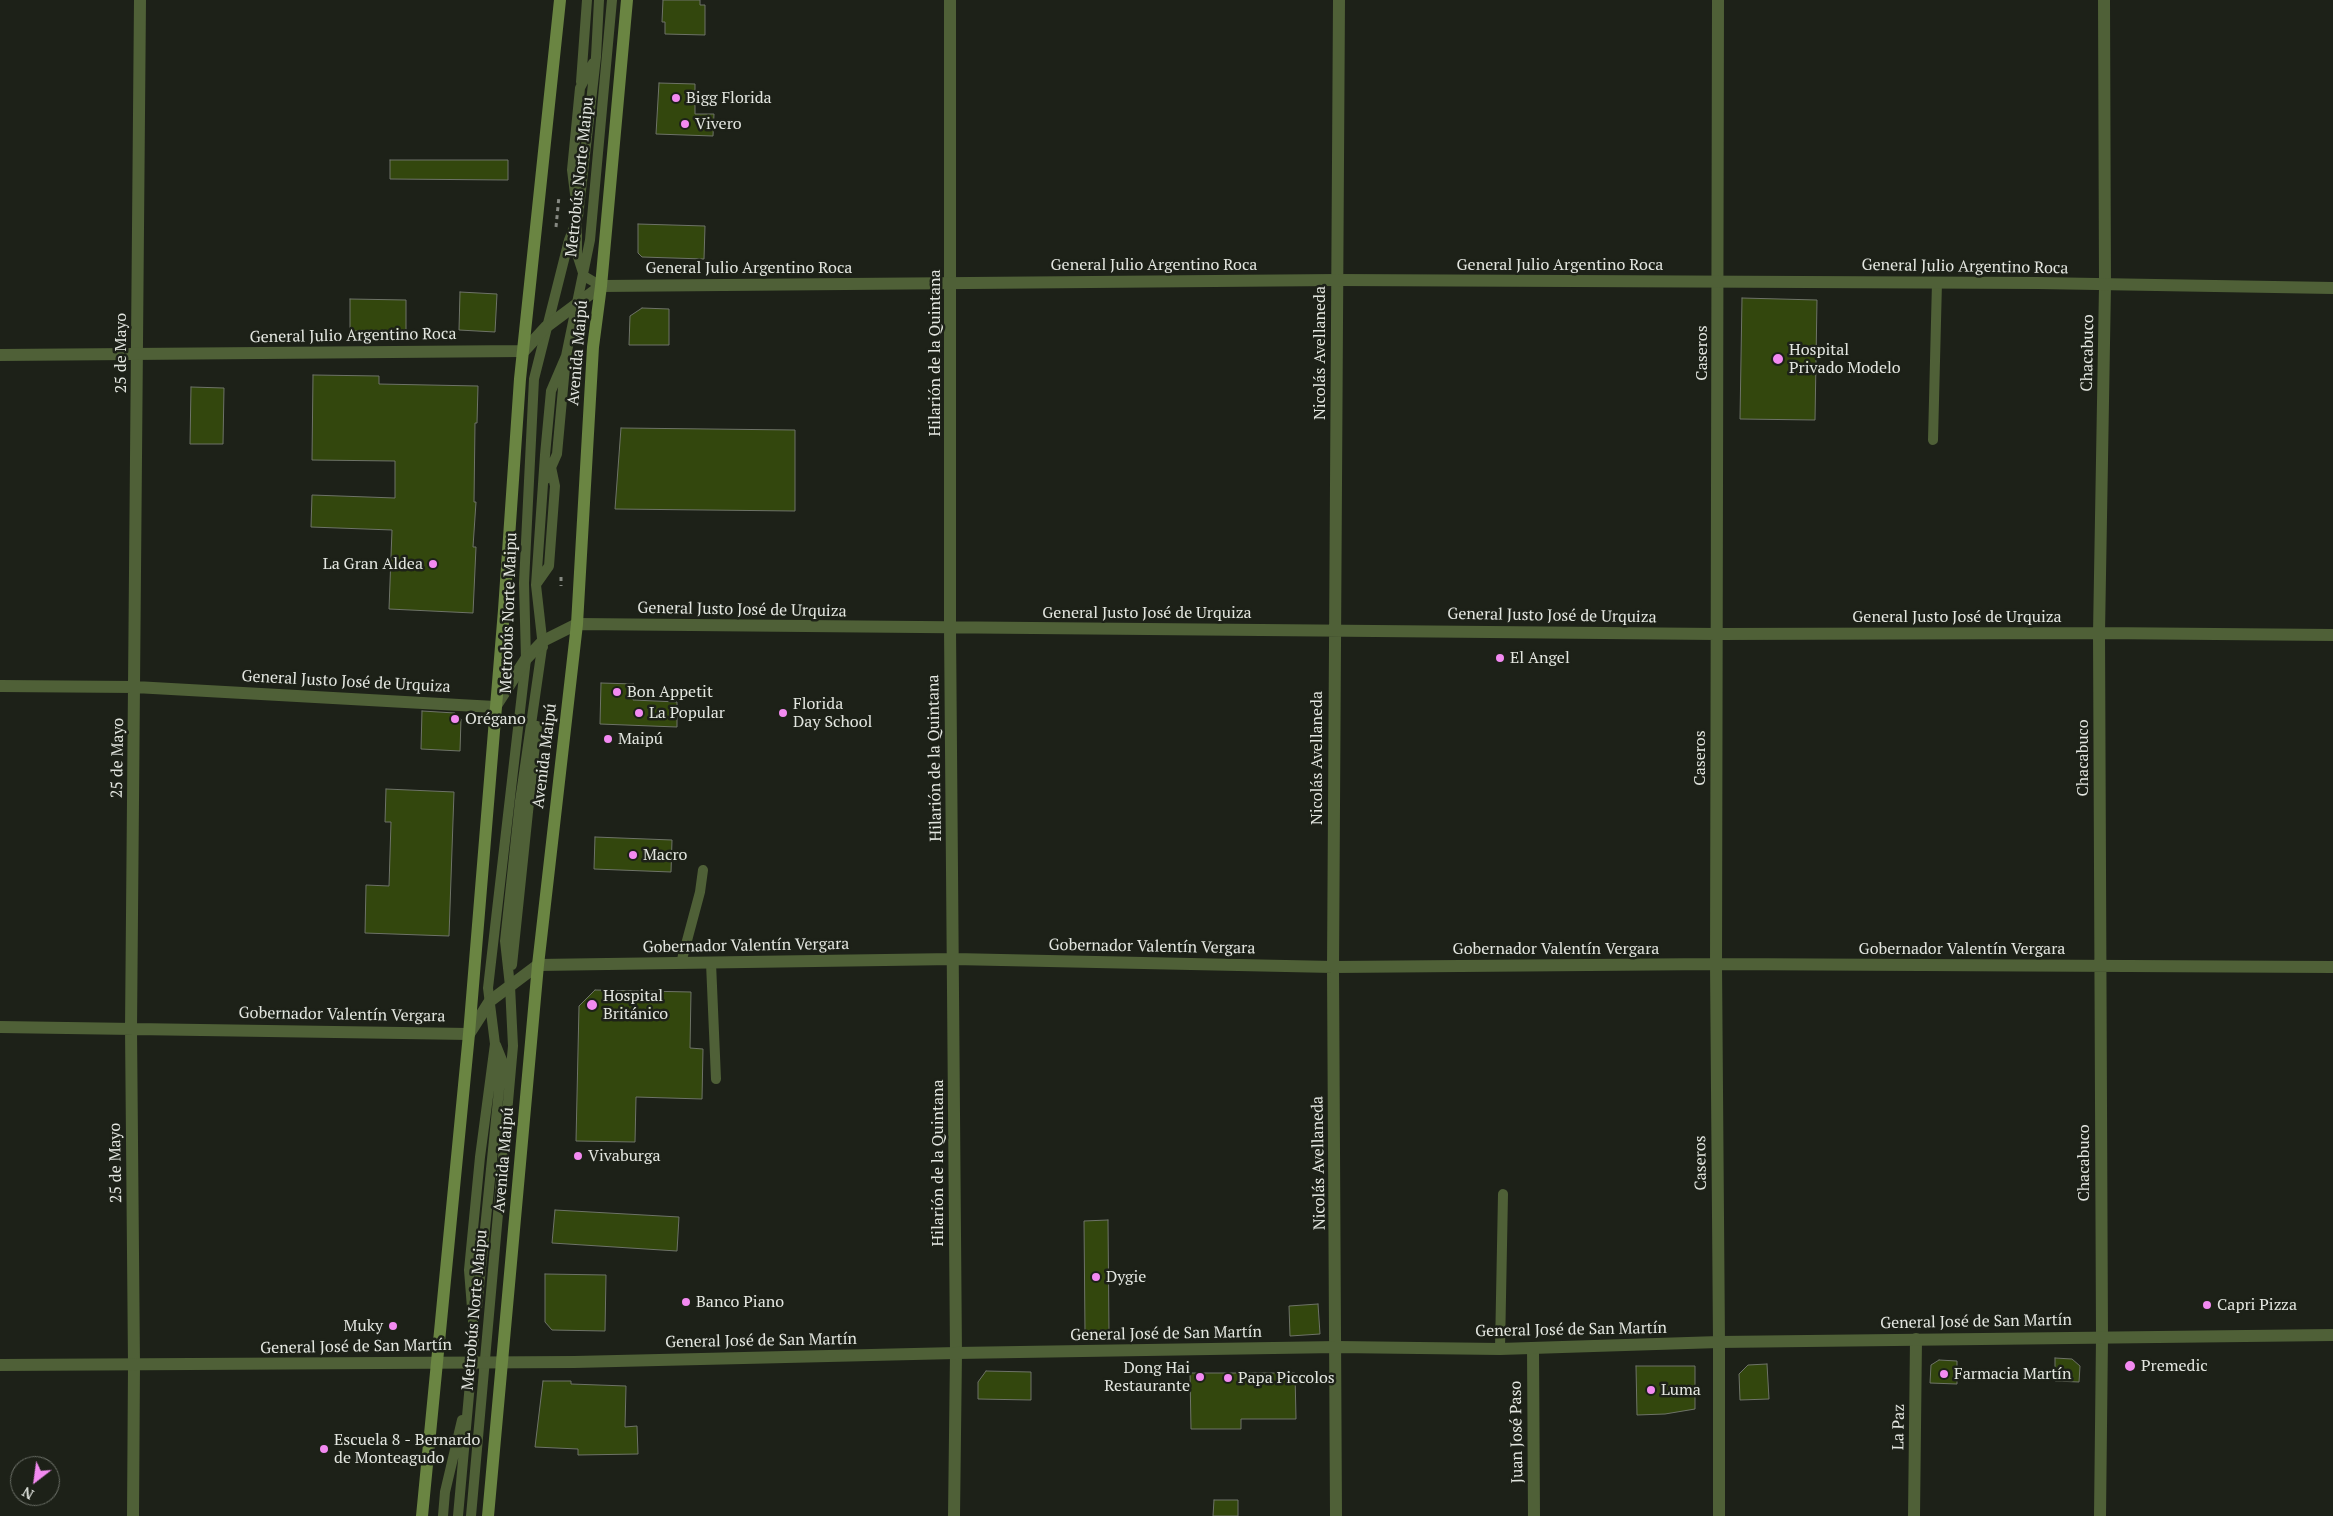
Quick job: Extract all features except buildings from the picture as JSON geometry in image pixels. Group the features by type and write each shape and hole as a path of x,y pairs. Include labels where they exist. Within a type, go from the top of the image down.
{"main road":[{"path":"422,1516 469,1034 524,351 560,0"},
{"name":"Avenida Maipú","path":"488,1516 538,965 577,624 593,347 601,286 628,0"}],"street":[{"name":"25 de Mayo","path":"133,1516 134,1364 131,1028 140,0"},
{"name":"Hilarión de la Quintana","path":"950,0 952,283 950,629 956,1353 954,1516"},
{"name":"Nicolás Avellaneda","path":"1336,1516 1337,1347 1333,967 1339,0"},
{"name":"Caseros","path":"1718,0 1716,964 1719,1342 1718,1516"},
{"name":"Chacabuco","path":"2100,1516 2102,1337 2099,633 2105,286 2104,0"},
{"name":"General Julio Argentino Roca","path":"601,286 1336,280 1937,282 2333,288"},
{"path":"524,351 546,326 601,286"},
{"name":"General Julio Argentino Roca","path":"0,354 138,355 392,350 524,351"},
{"name":"General Justo José de Urquiza","path":"0,686 135,687 496,707 526,659 543,641 577,624 950,629 1334,630 1717,634 2099,633 2333,635"},
{"name":"Gobernador Valentín Vergara","path":"538,965 954,959 1333,967 1716,964 2333,967"},
{"path":"469,1034 490,1000 538,965"},
{"name":"Gobernador Valentín Vergara","path":"0,1027 469,1034"},
{"name":"General José de San Martín","path":"0,1366 438,1361 501,1362 1337,1347 1500,1349 1719,1342 2333,1335"},
{"name":"La Paz","path":"1914,1516 1916,1339"},
{"name":"Juan José Paso","path":"1532,1348 1534,1516"}],"lane":[{"path":"580,88 587,0"},
{"name":"Metrobús Norte Maipu","path":"443,1516 445,1492 470,1385 478,1362 469,1270 476,1191 495,1044 488,988 526,659 524,584 534,379 569,240 578,217 596,57 600,0"},
{"name":"Metrobús Norte Maipu","path":"543,484 557,454 566,356 579,301 590,240 612,0"},
{"path":"583,56 586,77 592,89"},
{"name":"Metrobús Norte Maipu","path":"578,217 572,170 580,88 596,57"},
{"path":"578,217 577,254 584,276 601,286"},
{"path":"1933,440 1937,282"},
{"name":"Metrobús Norte Maipu","path":"471,1516 478,1362 514,1046 510,986 521,828 543,641 536,584 545,455 551,391 566,356"},
{"path":"556,486 557,454"},
{"name":"Metrobús Norte Maipu","path":"536,584 548,566 556,486 545,455"},
{"name":"Metrobús Norte Maipu","path":"521,828 524,800"},
{"path":"682,963 700,892 703,870"},
{"path":"711,963 716,1079"},
{"name":"Metrobús Norte Maipu","path":"474,1333 502,1060 495,1044"},
{"name":"Metrobús Norte Maipu","path":"480,1158 483,1181 490,1191"},
{"name":"Metrobús Norte Maipu","path":"476,1191 493,1159"},
{"path":"1500,1349 1503,1194"},
{"name":"Metrobús Norte Maipu","path":"458,1516 470,1385"}],"path":[{"path":"556,232 560,186"}],"place":[{"name":"Bigg Florida","path":"676,98"},
{"name":"Vivero","path":"685,124"},
{"name":"Hospital Privado Modelo","path":"1778,359"},
{"name":"La Gran Aldea","path":"433,564"},
{"name":"El Angel","path":"1500,658"},
{"name":"Bon Appetit","path":"617,692"},
{"name":"La Popular","path":"639,713"},
{"name":"Florida Day School","path":"783,713"},
{"name":"Orégano","path":"455,719"},
{"name":"Maipú","path":"608,739"},
{"name":"Macro","path":"633,855"},
{"name":"Hospital Británico","path":"592,1005"},
{"name":"Vivaburga","path":"578,1156"},
{"name":"Dygie","path":"1096,1277"},
{"name":"Banco Piano","path":"686,1302"},
{"name":"Capri Pizza","path":"2207,1305"},
{"name":"Muky","path":"393,1326"},
{"name":"Premedic","path":"2130,1366"},
{"name":"Farmacia Martín","path":"1944,1374"},
{"name":"Dong Hai Restaurante","path":"1200,1377"},
{"name":"Papa Piccolos","path":"1228,1378"},
{"name":"Luma","path":"1651,1390"},
{"name":"Escuela 8 - Bernardo de Monteagudo","path":"324,1449"}]}
